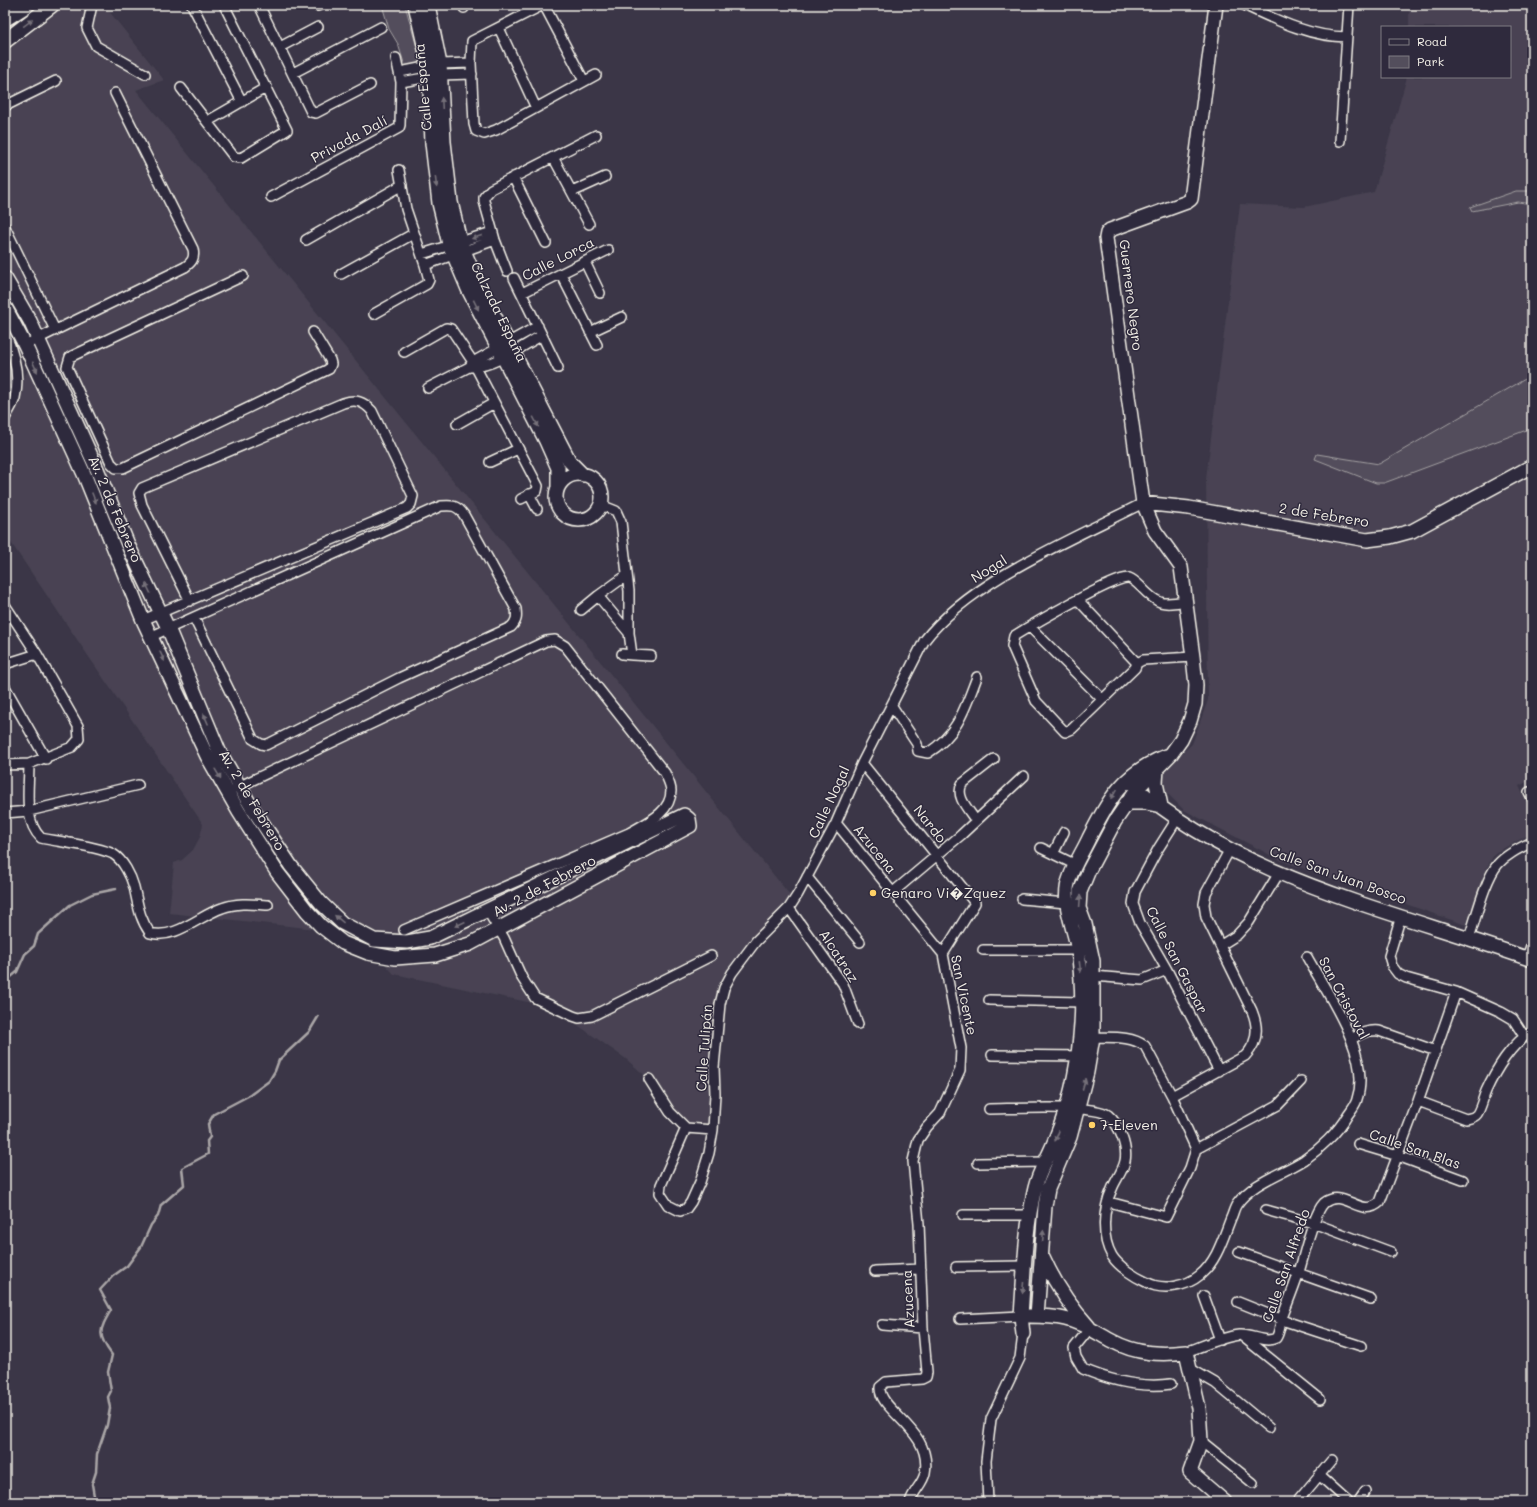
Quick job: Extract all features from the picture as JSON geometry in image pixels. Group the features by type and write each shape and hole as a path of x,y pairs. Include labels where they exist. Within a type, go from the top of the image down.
{"main road":[{"path":"5,19 27,5"},
{"path":"5,41 52,5"}],"street":[{"path":"92,5 87,28 96,46 145,74"},
{"path":"192,5 242,102"},
{"path":"181,88 208,121 230,154 238,158 284,133 287,128 224,5"},
{"path":"260,5 311,112 316,113 370,85"},
{"name":"Calle España","path":"416,5 435,70"},
{"name":"Calle España","path":"428,5 435,70 438,143"},
{"path":"584,81 544,5 499,28 473,39 471,62 474,124 476,131 484,134 496,130 596,75"},
{"name":"Guerrero Negro","path":"1143,503 1106,238 1107,233 1110,230 1187,202 1191,199 1216,5"},
{"path":"1244,5 1302,30 1330,37 1346,37"},
{"path":"1340,141 1349,5"},
{"path":"280,47 318,27"},
{"path":"293,73 381,27"},
{"path":"499,28 536,108"},
{"name":"Privada Dalí","path":"271,197 399,128 401,82 396,58"},
{"path":"401,82 435,70 471,62"},
{"path":"400,72 435,70 472,74"},
{"path":"5,106 56,81"},
{"path":"208,121 267,87"},
{"path":"25,345 185,268 192,262 194,256 192,249 115,92"},
{"path":"507,271 494,236 484,197 491,189 596,135"},
{"name":"Calzada España","path":"438,143 451,202 457,248 468,289 505,350 551,438 570,462 583,474"},
{"path":"553,157 589,224"},
{"path":"374,314 427,284 429,277 426,264 413,234 399,170"},
{"path":"513,177 546,244"},
{"path":"572,192 605,177"},
{"path":"306,240 402,185"},
{"path":"5,227 55,330"},
{"path":"342,274 413,234"},
{"path":"422,254 457,248 494,236"},
{"path":"426,264 457,248"},
{"name":"Calle Lorca","path":"522,293 608,250"},
{"path":"585,262 600,293"},
{"path":"561,274 597,346"},
{"path":"243,276 70,357 67,368 111,463 116,468 123,468 329,369 331,364 330,360 313,332"},
{"name":"Av. 2 de Febrero","path":"5,278 30,320 97,469 128,547 168,628 219,751 241,787 250,806 291,866 320,903 342,923 374,940 407,942 430,938 487,910 687,820 470,944 435,956 395,958 368,953 342,943 321,926 307,911 277,872 239,812 228,790 207,756 152,636 143,620 84,474 25,345 5,307"},
{"path":"514,278 558,368"},
{"path":"590,332 622,317"},
{"path":"505,350 538,326"},
{"path":"404,352 448,327 451,329 494,403 538,488 537,491 525,497 537,509"},
{"path":"5,333 13,350 17,380 15,399 5,418"},
{"path":"428,388 505,350 542,335"},
{"path":"5,346 8,349 5,353"},
{"path":"143,620 190,601 406,508 412,504 413,496 372,411 367,405 355,400 343,403 142,488 139,493 142,505 190,601"},
{"path":"457,424 494,403"},
{"name":"Calzada España","path":"551,438 558,468 558,487"},
{"path":"490,462 518,449"},
{"path":"84,474 111,463"},
{"name":"2 de Febrero","path":"1143,503 1189,508 1367,540 1390,537 1412,531 1532,466"},
{"path":"583,474 591,478 600,487 602,495 600,505 594,514 587,519 579,520 570,518 563,514 558,507 556,498 558,487 564,480 570,476 583,474"},
{"path":"1023,1334 1037,1316 1045,1206 1048,1189 1070,1137 1076,1055 1080,1037 1082,987 1078,950 1066,902 1066,892 1070,877 1108,802 1126,779 1156,765 1171,754 1181,740 1190,721 1195,704 1196,685 1181,567 1178,560 1155,530 1143,503"},
{"name":"Nogal","path":"892,706 924,641 932,630 962,604 994,581 1038,556 1143,503"},
{"path":"152,636 441,506 453,505 459,508 464,515 516,609 517,617 516,622 511,627 399,678 266,745 253,739 194,618"},
{"path":"600,505 613,508 619,516 627,575 629,633 632,655"},
{"path":"581,610 627,575"},
{"path":"1186,601 1160,604 1152,599 1135,581 1127,578 1119,580 1030,626 1014,636 1012,646 1036,701 1065,732 1072,729 1135,668 1137,663 1144,660 1193,657"},
{"path":"598,596 629,633"},
{"path":"1078,600 1137,663"},
{"path":"5,604 37,654 80,732 80,739 72,747 46,759 29,764 5,766"},
{"path":"1030,626 1102,699"},
{"path":"228,790 241,787 546,641 555,640 565,646 665,773 671,789 669,804 663,812 629,833 404,930"},
{"path":"5,664 37,654"},
{"path":"622,654 651,656"},
{"path":"892,706 917,744 918,751 928,752 942,744 962,713 977,677"},
{"path":"5,687 46,759"},
{"name":"Calle Nogal","path":"789,908 836,823 862,763 892,706"},
{"path":"976,820 960,796 959,790 962,784 994,759"},
{"name":"Nardo","path":"862,763 975,903 943,954"},
{"path":"29,764 29,811 32,827 41,838 113,854 120,861 134,886 139,913 150,933 158,935 170,933 222,907 243,903 268,905"},
{"path":"988,1502 986,1461 991,1420 1020,1358 1023,1334 1021,1316 1025,1266 1030,1215 1035,1189 1045,1162 1071,1109 1090,1057 1093,1037 1093,961 1085,924 1079,908 1083,884 1089,870 1126,803 1156,765"},
{"path":"1126,803 1146,803 1162,806 1156,783 1156,765"},
{"path":"892,893 937,856 1024,776"},
{"name":"Calle San Juan Bosco","path":"1126,779 1177,819 1230,849 1279,873 1529,959"},
{"path":"5,813 29,811 138,785"},
{"name":"Calle San Gaspar","path":"1177,819 1158,849 1135,892 1133,904 1140,923 1167,970 1219,1071"},
{"name":"Azucena","path":"836,823 892,893"},
{"path":"1053,854 1064,832"},
{"path":"1469,938 1489,881 1498,864 1507,856 1532,842"},
{"path":"1041,848 1076,865"},
{"path":"1172,1096 1245,1056 1253,1049 1257,1036 1256,1022 1252,1011 1206,917 1204,904 1206,893 1230,849"},
{"path":"1221,945 1237,934 1249,922 1279,873"},
{"path":"807,877 860,942"},
{"name":"San Vicente","path":"892,893 943,954 961,1048"},
{"path":"1022,899 1066,902"},
{"name":"Alcatraz","path":"789,908 843,984 858,1024"},
{"name":"Calle Tulipán","path":"686,1128 661,1185 660,1193 663,1199 673,1209 680,1211 686,1209 691,1202 703,1174 713,1130 715,1094 714,1067 720,1004 724,988 732,973 756,941 789,908"},
{"path":"487,910 498,928 530,992 542,1003 579,1018 592,1016 711,956"},
{"path":"1401,916 1389,956 1392,966 1398,974 1406,978 1456,992 1501,1012 1513,1019 1528,1034 1507,1056 1487,1089 1476,1116 1466,1119 1418,1101"},
{"path":"1072,927 1085,924"},
{"path":"1529,959 1532,943"},
{"path":"983,950 1078,950"},
{"name":"San Cristoval","path":"989,1110 1071,1109 1095,1111 1107,1115 1115,1124 1124,1142 1126,1159 1121,1174 1112,1190 1104,1222 1106,1239 1113,1257 1130,1272 1148,1284 1164,1288 1181,1285 1200,1276 1214,1260 1236,1205 1253,1188 1305,1159 1342,1126 1357,1099 1360,1066 1352,1039 1307,957"},
{"path":"1093,976 1142,980 1167,970"},
{"name":"Calle San Alfredo","path":"1186,1352 1220,1340 1241,1335 1265,1340 1273,1339 1278,1334 1281,1320 1314,1223 1323,1204 1338,1198 1367,1209 1374,1208 1380,1202 1418,1101 1456,992"},
{"path":"989,1000 1081,1002"},
{"path":"1352,1039 1361,1033 1371,1031 1379,1032 1436,1051"},
{"path":"1093,1037 1130,1039 1142,1044 1151,1054 1196,1149 1190,1168 1166,1217 1109,1202"},
{"name":"Azucena","path":"910,1502 912,1494 923,1479 926,1472 924,1452 915,1433 881,1397 880,1387 886,1382 922,1379 926,1377 928,1372 923,1328 919,1224 913,1174 914,1156 918,1140 926,1127 940,1113 960,1070 961,1048"},
{"path":"992,1056 1076,1055 1090,1057"},
{"path":"649,1080 670,1112 686,1128 713,1130"},
{"path":"1196,1149 1278,1105 1301,1080"},
{"name":"Calle San Blas","path":"1358,1144 1398,1156 1463,1180"},
{"path":"978,1163 1045,1162"},
{"path":"1266,1210 1314,1223 1392,1252"},
{"path":"963,1215 1030,1215"},
{"path":"1239,1252 1371,1299"},
{"path":"1042,1254 1053,1280 1062,1294 1090,1328"},
{"path":"956,1267 1025,1266"},
{"path":"875,1272 921,1269"},
{"path":"1204,1296 1220,1340"},
{"path":"1238,1302 1281,1320 1361,1346"},
{"path":"960,1319 1021,1316 1066,1319 1090,1328 1114,1342 1139,1352 1156,1354 1186,1352 1199,1408 1201,1441 1190,1472 1225,1502"},
{"path":"882,1326 923,1328"},
{"path":"1090,1328 1074,1348 1076,1357 1083,1369 1127,1383 1159,1386 1171,1384"},
{"path":"1241,1335 1320,1400"},
{"path":"1189,1368 1215,1383 1269,1428"},
{"path":"1201,1441 1253,1483"},
{"path":"1297,1502 1332,1460"},
{"path":"1319,1475 1349,1502"},
{"path":"1358,1502 1365,1492"}],"shaded area":[{"path":"52,5 104,5 164,80 136,90 794,900 771,925 724,988 713,1130 686,1128 649,1079 626,1059 569,1019 537,1004 394,974 372,950 334,931 169,913 174,863 182,860 193,850 200,837 203,824 5,534 5,405 34,362 5,323 5,41"},
{"path":"1409,5 1532,5 1532,779 1519,786 1532,813 1532,833 1495,853 1487,867 1466,925 1282,861 1184,810 1161,787 1161,772 1192,744 1208,700 1206,479 1240,204 1304,207 1374,192 1407,78 1511,78 1511,26 1409,26"}],"green space":[{"path":"382,5 405,5 420,62 407,67 405,66 398,44 389,29"},
{"path":"1516,191 1532,191 1532,204 1518,202 1472,211 1470,207"},
{"path":"1532,375 1532,428 1384,483 1376,483 1315,459 1317,454 1379,464"}],"waterway":[{"path":"5,982 17,972 25,954 34,946 38,934 70,905 92,894 116,889"},
{"path":"95,1502 92,1484 96,1472 97,1454 107,1425 110,1408 108,1397 111,1391 108,1372 112,1355 107,1348 101,1333 104,1323 111,1310 100,1290 113,1276 127,1266 141,1247 151,1225 158,1216 161,1205 184,1185 182,1168 208,1154 207,1141 210,1137 208,1124 214,1114 250,1095 269,1081 279,1060 309,1032 318,1017"}],"place":[{"name":"Genaro Vi�Zquez","path":"873,893"},
{"name":"7-Eleven","path":"1092,1125"}]}
